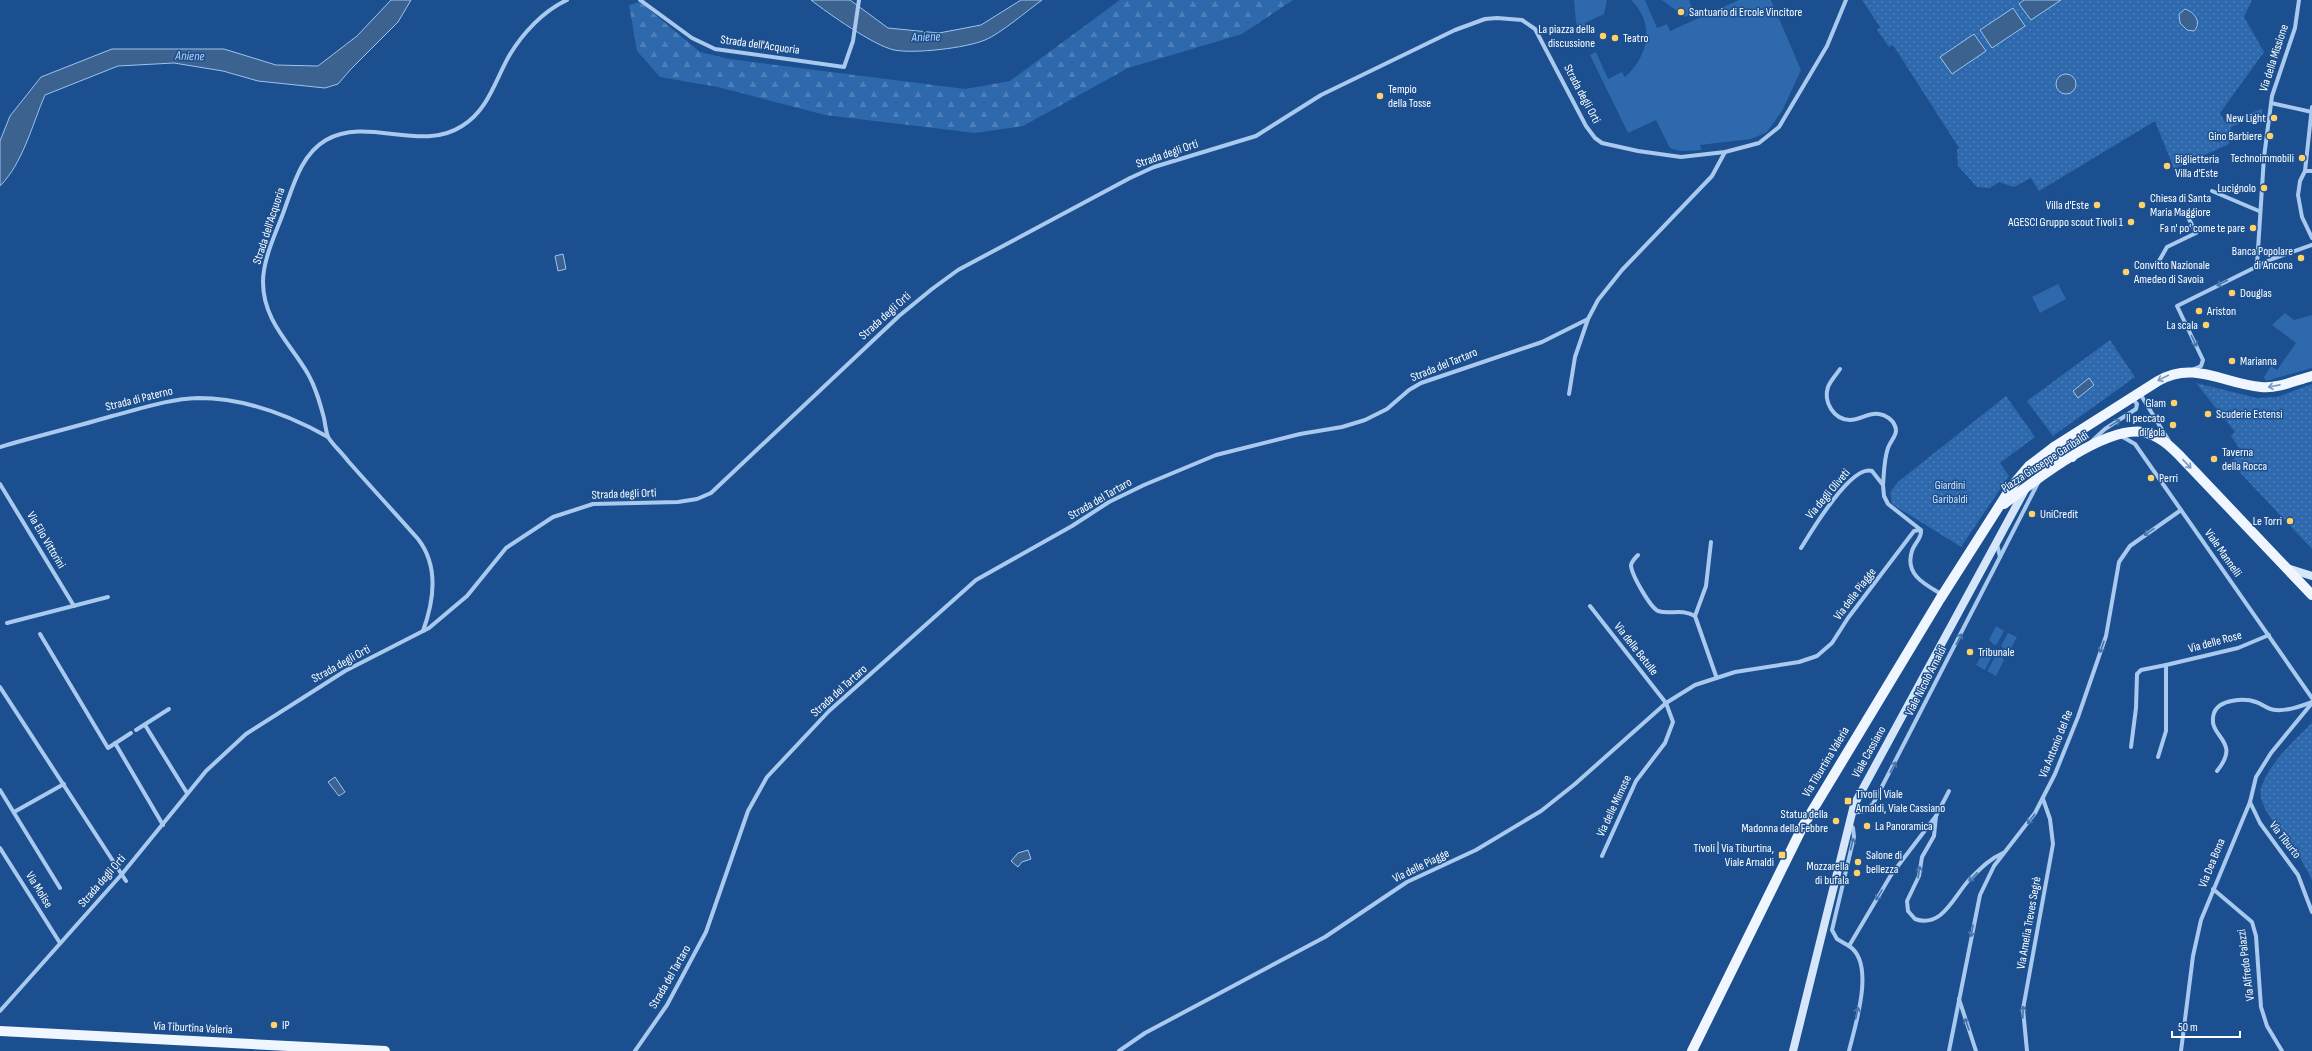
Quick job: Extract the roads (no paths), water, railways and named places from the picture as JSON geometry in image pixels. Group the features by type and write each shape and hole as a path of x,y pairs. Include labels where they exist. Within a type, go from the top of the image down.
{"main road":[{"name":"Piazza Giuseppe Garibaldi","path":"1998,509 2020,476 2054,446 2170,375 2188,371 2264,388 2312,376"},
{"name":"Piazza Giuseppe Garibaldi","path":"1998,509 2026,487 2086,448 2117,435 2131,432 2144,432"},
{"path":"2144,432 2162,440 2174,450 2312,595"},
{"path":"2054,446 2062,454 2072,457"},
{"path":"2026,487 2043,455"},
{"name":"Via Tiburtina Valeria","path":"1692,1051 1798,836 1942,597 1998,509"},
{"name":"Via Tiburtina Valeria","path":"0,1031 385,1051"}],"street":[{"name":"Strada dell'Acquoria","path":"423,632 431,609 433,590 432,571 425,550 418,539 328,437 314,386 304,368 276,328 267,308 264,289 266,262 299,171 310,154 323,142 347,132 361,131 427,136 451,131 463,126 486,103 508,57 521,37 539,20 567,0"},
{"name":"Strada dell'Acquoria","path":"640,0 692,38 715,49 844,67 853,41 859,0"},
{"name":"Strada degli Orti","path":"0,1011 122,874 163,825 187,793 228,749 252,729 344,671 423,632 467,596 506,548 553,517 574,509 597,503 678,502 697,499 711,493 900,316 958,270 1154,167 1256,136 1321,95 1455,30 1485,19 1516,19 1532,25 1539,33 1586,126 1595,138 1602,143 1638,151 1684,157 1726,152 1759,143 1779,127 1827,46 1846,0"},
{"name":"Via della Missione","path":"2257,265 2259,211 2271,103 2296,28 2299,0"},
{"path":"2271,103 2312,110 2305,171 2299,184 2298,198 2302,217 2312,238"},
{"path":"1569,394 1575,357 1588,319 1595,304 1622,270 1712,176 1726,152"},
{"path":"2305,171 2312,171"},
{"path":"2212,192 2259,211"},
{"path":"2159,261 2167,247 2196,232 2186,213"},
{"path":"2188,371 2201,366 2203,360 2177,306 2257,265 2285,253 2312,245"},
{"name":"Strada del Tartaro","path":"635,1051 667,1005 703,938 748,811 767,777 829,711 976,580 1072,526 1109,502 1195,463 1224,453 1300,434 1342,428 1365,420 1387,409 1409,390 1421,383 1542,342 1588,319"},
{"path":"1840,369 1828,389 1828,402 1834,414 1843,419 1850,420 1873,414 1880,414 1886,416 1895,425 1896,433 1886,454 1883,485"},
{"path":"2136,395 2156,419 2174,450"},
{"path":"2086,448 2101,432 2136,409 2136,395"},
{"name":"Strada di Paterno","path":"0,447 166,402 198,398 226,400 260,408 302,423 328,437"},
{"path":"2135,444 2136,436 2144,432"},
{"name":"Viale Mannelli","path":"2117,435 2135,444 2312,698"},
{"name":"Via degli Oliveti","path":"1801,548 1818,520 1856,475 1870,470 1883,485 1884,496 1888,504 1921,530"},
{"name":"Viale Nicolò Arnaldi","path":"1851,813 1865,811 1873,804 2042,476"},
{"name":"Via Elio Vittorini","path":"0,484 74,606"},
{"name":"Viale Cassiano","path":"1793,1051 1851,813 1862,790 1997,544 2026,487"},
{"name":"Via Antonio del Re","path":"1949,1051 1958,997 1979,900 1988,877 2003,853 2030,821 2043,799 2078,717 2106,636 2116,572 2121,558 2130,546 2181,510"},
{"path":"1921,530 1921,535 1911,554 1912,571 1922,582 1942,597"},
{"name":"Via delle Piagge","path":"1119,1051 1145,1034 1325,937 1407,882 1476,850 1540,811 1575,784 1666,703 1695,685 1716,676 1757,667 1804,662 1824,652 1913,532 1921,530"},
{"path":"1711,542 1706,586 1695,616 1716,676"},
{"path":"1997,544 2000,557"},
{"path":"1638,555 1632,563 1632,570 1653,607 1661,612 1683,611 1695,616"},
{"path":"2287,568 2312,576"},
{"path":"7,623 108,597"},
{"name":"Via delle Betulle","path":"1590,606 1666,703"},
{"path":"40,634 108,748 131,733"},
{"name":"Via delle Rose","path":"2131,747 2136,708 2136,674 2141,670 2234,649 2269,635"},
{"path":"2158,757 2166,731 2166,665"},
{"path":"0,687 126,881"},
{"path":"2217,771 2226,760 2228,754 2214,718 2215,712 2219,706 2231,702 2253,701 2277,710 2312,703"},
{"name":"Via delle Mimose","path":"1602,856 1636,781 1669,737 1672,719 1666,703"},
{"name":"Via Dea Bona","path":"2181,1051 2198,931 2213,888 2250,802 2257,775 2272,753 2312,703"},
{"path":"136,730 169,709"},
{"path":"145,725 187,793"},
{"path":"115,743 163,825"},
{"path":"14,812 64,784"},
{"path":"0,790 60,888"},
{"path":"1849,946 1891,875 1936,816 1948,791"},
{"name":"Via Amelia Treves Segrè","path":"2027,1051 2023,1009 2053,844 2050,819 2043,799"},
{"name":"Via Tiburto","path":"2250,802 2260,823 2298,875 2312,912"},
{"path":"1936,816 1934,836 1922,858 1919,876 1907,901 1908,911 1916,919 1930,921 1942,914 1968,881 1985,864 2003,853"},
{"path":"1849,823 1853,828 1854,837 1832,930 1837,939 1849,946 1857,954 1862,969 1859,1006 1849,1051"},
{"name":"Via Molise","path":"0,848 60,943"},
{"name":"Via Alfredo Palazzi","path":"2213,888 2252,922 2256,936 2261,1007 2267,1026 2282,1051"},
{"path":"1958,997 1976,1051"}],"water":[{"name":"Aniene","path":"391,0 411,0 398,22 338,84 325,88 258,81 223,71 174,63 118,66 45,95 21,155 8,177 0,186 0,141 10,116 41,77 112,49 224,49 276,65 318,66 357,36"},
{"name":"Aniene","path":"811,0 850,0 888,28 939,33 981,25 1021,0 1042,0 1006,27 985,40 966,46 953,48 927,51 903,51 885,47 863,36"},
{"path":"2024,0 2061,0 2031,20 2019,4"},
{"path":"2013,8 2025,26 1992,48 1980,30"},
{"path":"2185,9 2189,10 2196,18 2197,25 2194,31 2187,30 2180,23 2179,14"},
{"path":"1974,34 1986,51 1952,74 1940,57"},
{"path":"2066,74 2073,77 2076,84 2073,91 2066,94 2059,91 2056,84 2059,77"},
{"path":"563,254 566,269 558,271 555,256"},
{"path":"2089,378 2094,385 2078,398 2073,391"},
{"path":"335,777 345,792 339,796 328,782"},
{"path":"1028,850 1031,859 1022,862 1018,867 1011,861 1018,853"}],"place":[{"name":"Santuario di Ercole Vincitore","path":"1681,12"},
{"name":"La piazza della discussione","path":"1603,36"},
{"name":"Teatro","path":"1615,38"},
{"name":"Tempio della Tosse","path":"1380,96"},
{"name":"New Light","path":"2274,118"},
{"name":"Gino Barbiere","path":"2270,136"},
{"name":"Technoimmobili","path":"2302,158"},
{"name":"Biglietteria Villa d'Este","path":"2167,166"},
{"name":"Lucignolo","path":"2264,188"},
{"name":"Villa d'Este","path":"2097,205"},
{"name":"Chiesa di Santa Maria Maggiore","path":"2142,205"},
{"name":"AGESCI Gruppo scout Tivoli 1","path":"2131,222"},
{"name":"Fa n' po' come te pare","path":"2253,228"},
{"name":"Banca Popolare di Ancona","path":"2301,258"},
{"name":"Convitto Nazionale Amedeo di Savoia","path":"2126,272"},
{"name":"Douglas","path":"2232,293"},
{"name":"Ariston","path":"2199,311"},
{"name":"La scala","path":"2206,325"},
{"name":"Marianna","path":"2232,361"},
{"name":"Glam","path":"2174,403"},
{"name":"Scuderie Estensi","path":"2208,414"},
{"name":"Il peccato di gola","path":"2173,425"},
{"name":"Taverna della Rocca","path":"2214,459"},
{"name":"Perri","path":"2151,478"},
{"name":"UniCredit","path":"2032,514"},
{"name":"Le Torri","path":"2290,521"},
{"name":"Tribunale","path":"1970,652"},
{"name":"Tivoli | Viale Arnaldi, Viale Cassiano","path":"1848,801"},
{"name":"Statua della Madonna della Febbre","path":"1836,821"},
{"name":"La Panoramica","path":"1867,826"},
{"name":"Tivoli | Via Tiburtina, Viale Arnaldi","path":"1782,855"},
{"name":"Salone di bellezza","path":"1858,862"},
{"name":"Mozzarella di bufala","path":"1857,873"},
{"name":"IP","path":"274,1025"}],"park label":[{"name":"Giardini Garibaldi","path":"1950,492"}]}
